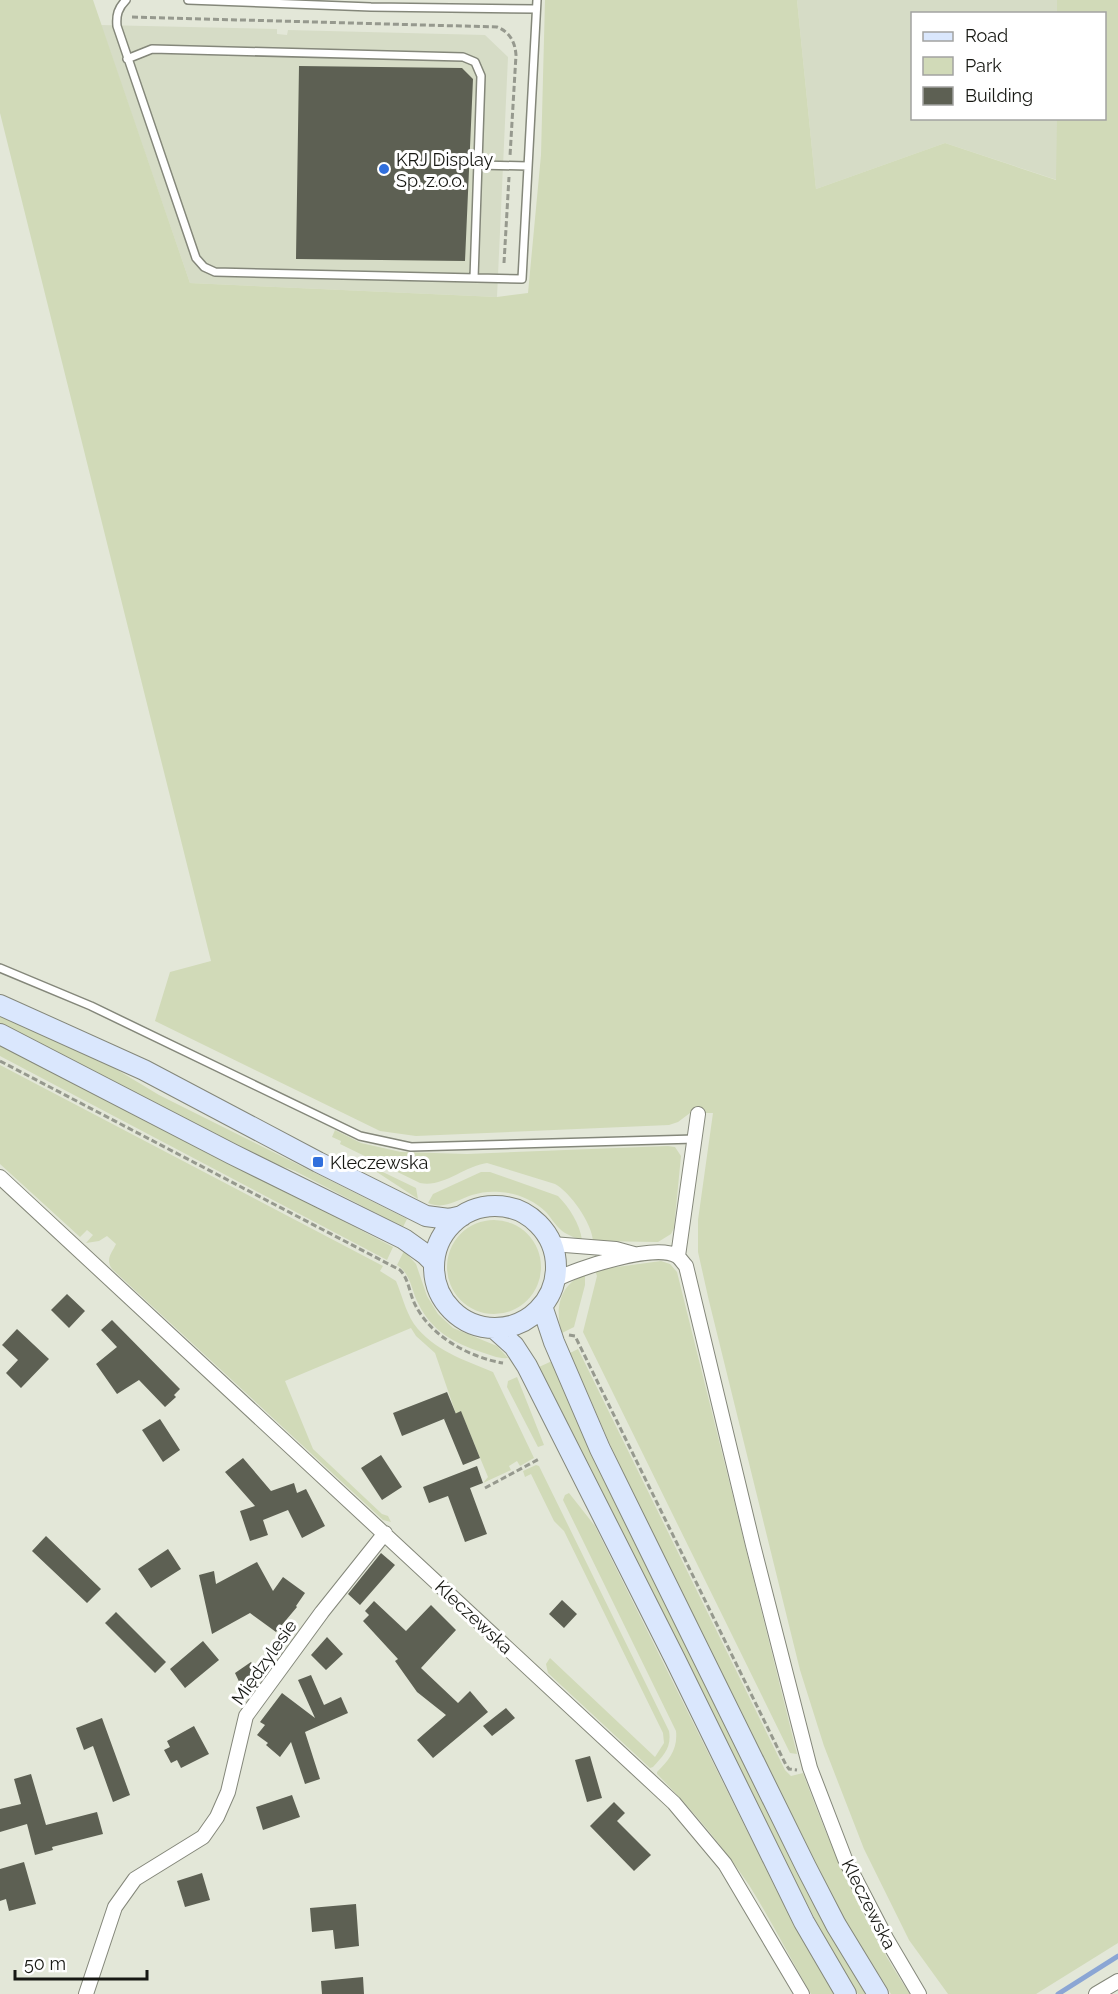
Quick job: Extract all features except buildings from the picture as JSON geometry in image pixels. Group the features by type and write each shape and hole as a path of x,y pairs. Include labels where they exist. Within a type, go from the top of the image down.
{"main road":[{"path":"0,1005 144,1070 426,1216 449,1219 462,1216"},
{"path":"0,1034 232,1154 404,1239 434,1263"},
{"path":"494,1206 513,1208 530,1217 543,1228 552,1244 556,1262 555,1280 548,1298 521,1323 494,1328 478,1326 463,1319 441,1295 434,1263 437,1249 451,1225 472,1210 494,1206"},
{"name":"Kleczewska","path":"542,1306 554,1342 600,1449 806,1867 836,1925 878,1994"},
{"path":"494,1328 514,1346 522,1357 675,1659 804,1922 846,1994"}],"street":[{"path":"555,1280 589,1265 636,1254 664,1252 678,1256 698,1114"},
{"name":"Kleczewska","path":"0,1177 674,1803 725,1864 802,1994"},
{"path":"552,1244 616,1249 636,1254"},
{"name":"Kleczewska","path":"678,1256 686,1266 753,1545 810,1768 844,1859 885,1938 920,1994"},
{"name":"Międzylesie","path":"86,1994 115,1907 135,1879 203,1837 218,1817 228,1792 246,1716 322,1612 385,1533"},
{"path":"1096,1994 1118,1981"}],"lane":[{"path":"126,0 116,15 117,26 196,258 204,267 215,272 522,279 537,0"},
{"path":"188,0 371,7 446,3 537,9"},
{"path":"128,60 152,49 464,57 476,63 481,76 474,278"},
{"path":"478,165 528,166"},
{"path":"0,968 91,1006 360,1136 386,1143 411,1147 695,1139"}],"path":[{"path":"132,17 497,27 504,30 513,40 516,55 504,263"},
{"path":"0,1061 400,1270 406,1279 413,1301 428,1323 456,1346 498,1362 510,1363 522,1357"},
{"path":"554,1342 568,1336 575,1336 786,1765 792,1770 810,1768"},
{"path":"485,1488 539,1459"}],"shaded area":[{"path":"797,0 1057,0 1057,12 911,12 911,120 1057,120 1057,180 945,143 816,189"},
{"path":"101,25 277,29 277,34 287,35 288,30 485,35 508,57 497,297 190,283"}],"green space":[{"path":"0,0 93,0 190,283 497,297 528,293 541,155 545,0 797,0 816,189 945,143 1056,180 1057,120 1106,120 1106,12 1057,12 1057,0 1118,0 1118,1943 1036,1994 948,1994 909,1940 864,1849 824,1746 800,1670 698,1252 698,1220 713,1113 690,1113 678,1122 669,1125 416,1136 380,1131 155,1021 170,972 211,961 0,113"},
{"path":"0,1015 91,1054 159,1095 407,1219 403,1227 295,1171 246,1153 0,1026"},
{"path":"0,1042 393,1247 387,1260 0,1056"},
{"path":"0,1065 383,1266 380,1271 396,1281 414,1324 430,1341 450,1353 493,1372 534,1458 520,1466 517,1461 509,1466 511,1470 483,1483 488,1477 461,1412 456,1414 435,1353 416,1336 411,1328 285,1381 313,1449 382,1514 388,1516 391,1522 383,1520 112,1269 109,1259 116,1244 107,1236 99,1241 86,1243 93,1235 87,1230 80,1237 0,1164"},
{"path":"335,1130 361,1143 401,1152 467,1154 675,1147 681,1156 674,1228 671,1234 658,1242 593,1241 589,1226 579,1209 555,1184 487,1163 445,1180 429,1184 420,1183 340,1144 341,1141 332,1137"},
{"path":"360,1161 416,1188 418,1199"},
{"path":"481,1172 490,1172 558,1196 573,1216 582,1240 562,1231 536,1204 513,1194 486,1192 445,1205 428,1203 433,1194"},
{"path":"494,1220 512,1223 527,1234 538,1249 541,1267 538,1285 527,1300 512,1311 494,1314 476,1311 461,1300 450,1285 447,1267 450,1249 461,1234 476,1223"},
{"path":"404,1251 416,1264 427,1296 438,1314 453,1328 497,1346 508,1358 501,1358 462,1345 445,1335 430,1322 416,1300 406,1274 397,1265"},
{"path":"661,1261 670,1264 677,1272 797,1754 790,1753 583,1332 597,1276 595,1270"},
{"path":"585,1274 585,1285 574,1327 562,1333 559,1315 561,1298 570,1284"},
{"path":"578,1349 785,1770 791,1776 803,1773 850,1887 893,1968 910,1994 891,1994 846,1922 819,1871 623,1474 570,1353"},
{"path":"552,1361 594,1458 810,1898 866,1994 858,1994 832,1951 789,1870 539,1367"},
{"path":"517,1377 544,1445 538,1447 507,1387 508,1381"},
{"path":"536,1465 539,1466 669,1731 668,1747 653,1767 650,1768 548,1673 546,1664 550,1658 655,1757 664,1743 663,1733 564,1531 554,1521 531,1474 525,1477 523,1471"},
{"path":"569,1493 595,1526 780,1897 835,1994 811,1994 739,1870 706,1827 657,1774 674,1749 676,1731 563,1500"}],"waterway":[{"path":"1058,1994 1118,1956"}],"place":[{"name":"KRJ Display Sp. z.o.o.","path":"384,169"},
{"name":"Kleczewska","path":"318,1162"}]}
